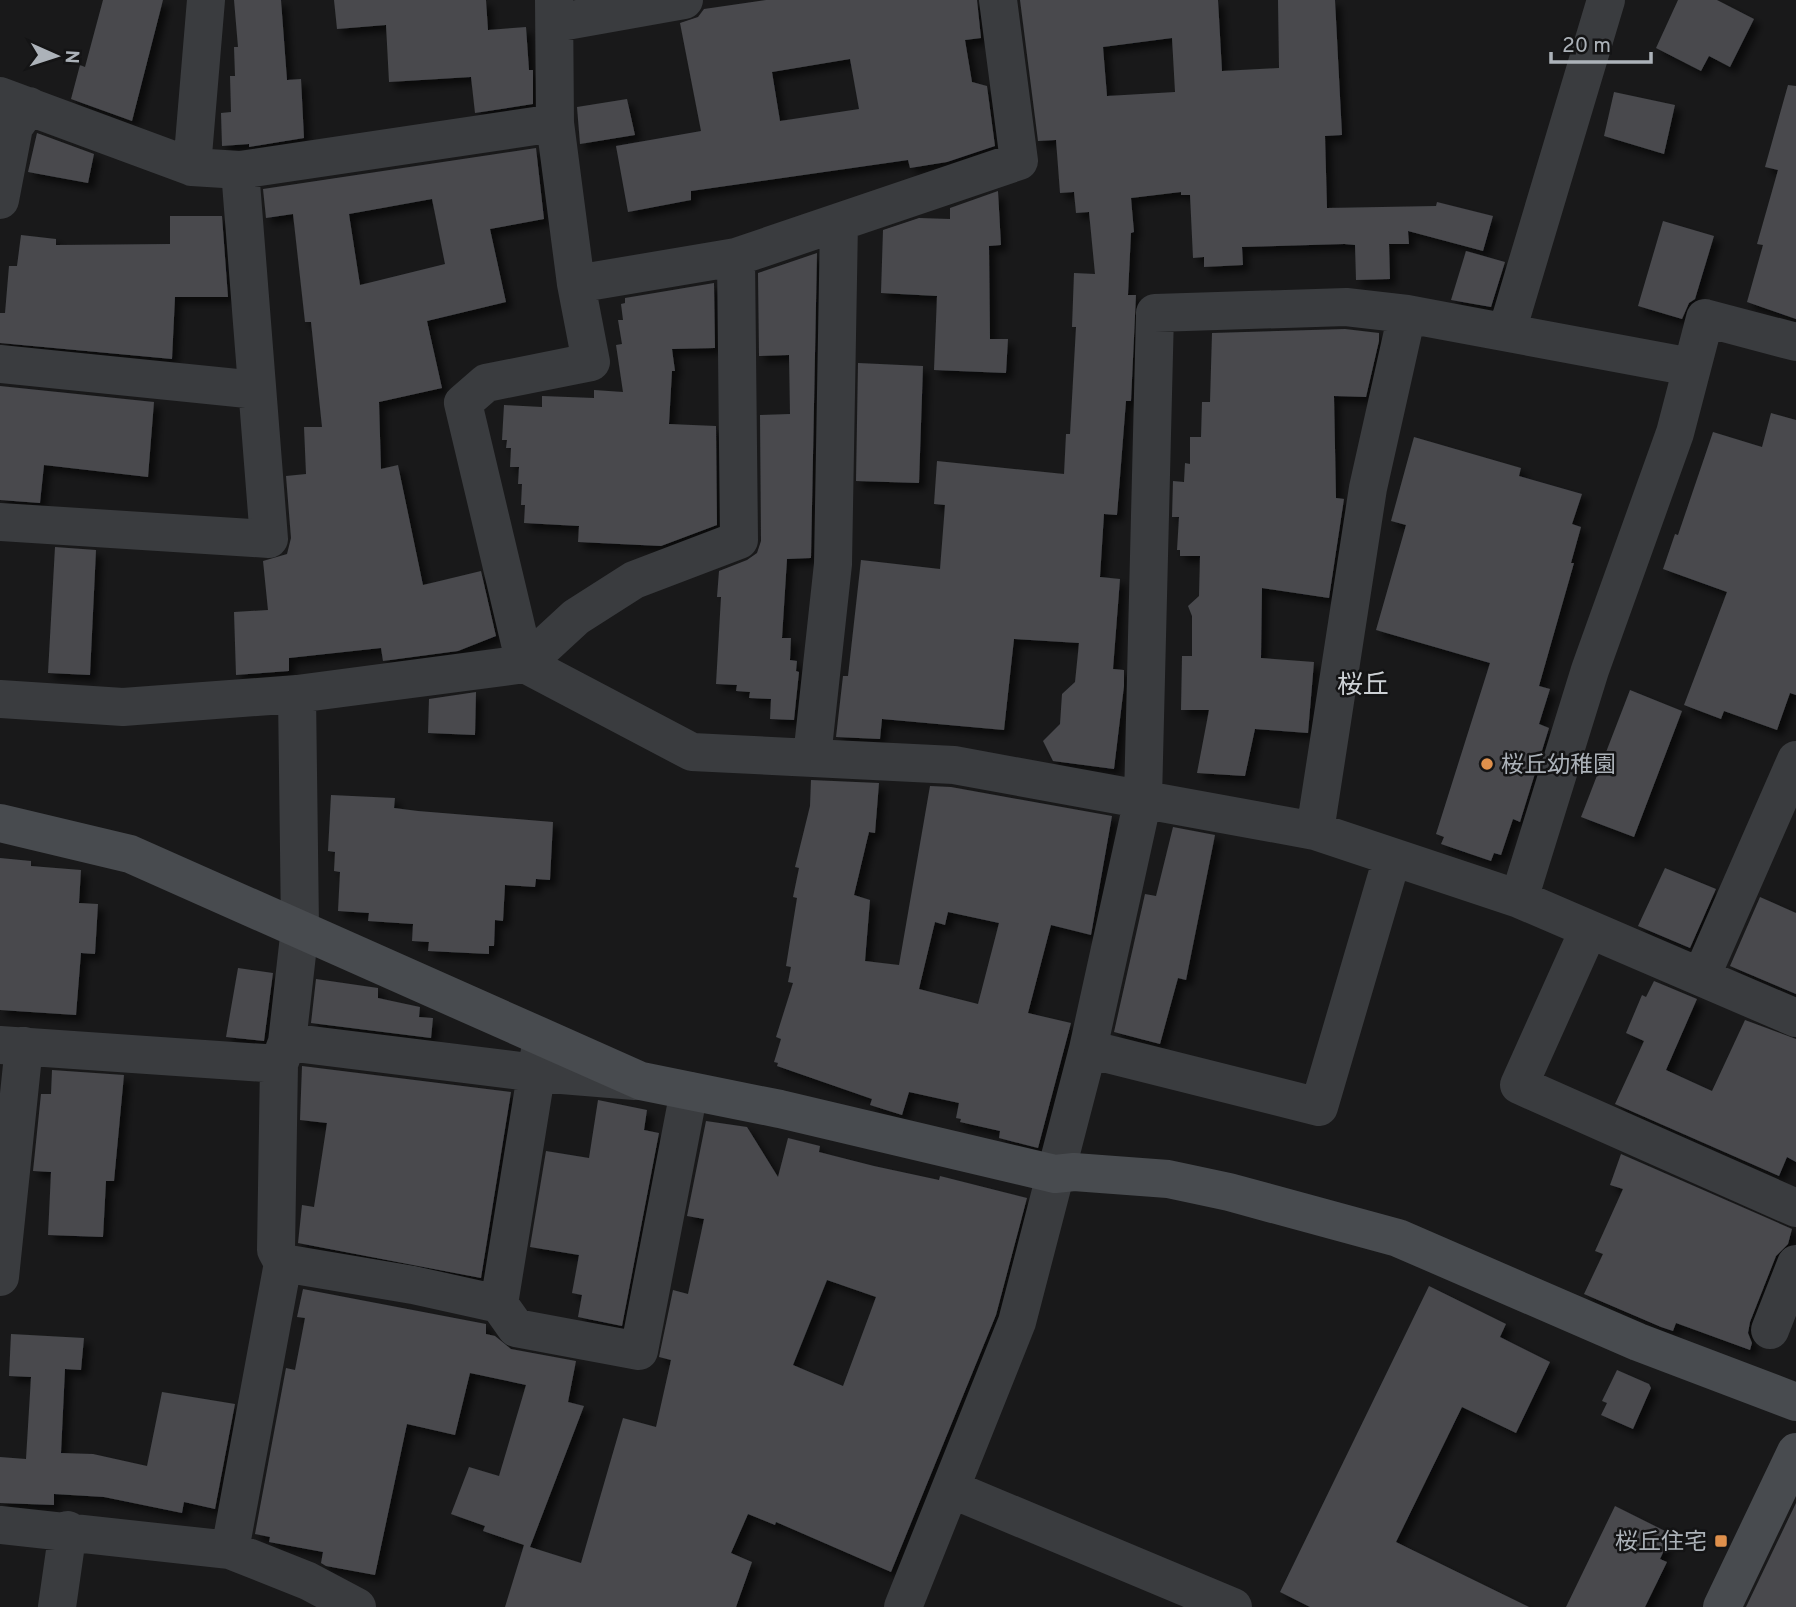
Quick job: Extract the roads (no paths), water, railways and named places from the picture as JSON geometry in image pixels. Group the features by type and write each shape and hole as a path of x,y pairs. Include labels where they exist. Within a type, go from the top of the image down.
{"street":[{"path":"192,167 206,0"},
{"path":"526,664 463,402 486,383 591,362 576,285 555,123 554,11 684,0"},
{"path":"576,285 736,257 1019,161 999,0"},
{"path":"1507,331 1606,0"},
{"path":"0,200 14,127 15,101 192,167 240,170 555,123"},
{"path":"0,522 269,540 240,170"},
{"path":"812,757 833,564 839,222"},
{"path":"526,664 576,617 634,580 739,540 736,257"},
{"path":"903,1607 1017,1322 1088,1049 1143,799 1155,313 1346,307 1507,331 1692,367"},
{"path":"1315,831 1368,488 1407,314"},
{"path":"1520,899 1590,670 1675,433 1705,318 1796,342"},
{"path":"0,363 257,390"},
{"path":"0,698 123,707 297,694 526,664 692,752 954,765 1315,831 1520,899 1796,1018"},
{"path":"229,1550 283,1263 276,1250 283,1053 300,928 297,694"},
{"path":"1700,978 1796,760"},
{"path":"0,823 130,854 300,928 540,1055 640,1081 780,1109 1055,1174 1074,1172 1168,1180 1229,1192 1398,1238 1638,1342 1796,1402"},
{"path":"1088,1049 1320,1107 1392,858"},
{"path":"1589,929 1519,1085 1796,1208"},
{"path":"0,1277 12,1046 283,1053 540,1055"},
{"path":"499,1304 540,1055"},
{"path":"283,1263 413,1285 499,1304 516,1328 639,1351 689,1091"},
{"path":"1770,1330 1796,1264"},
{"path":"1722,1607 1796,1452"},
{"path":"951,1489 1233,1607"},
{"path":"0,1525 229,1550 305,1594 357,1607"},
{"path":"57,1607 68,1531"}],"place":[{"name":"桜丘幼稚園","path":"1487,764"},
{"name":"桜丘住宅","path":"1721,1541"}],"district":[{"name":"桜丘","path":"1363,684"}]}
